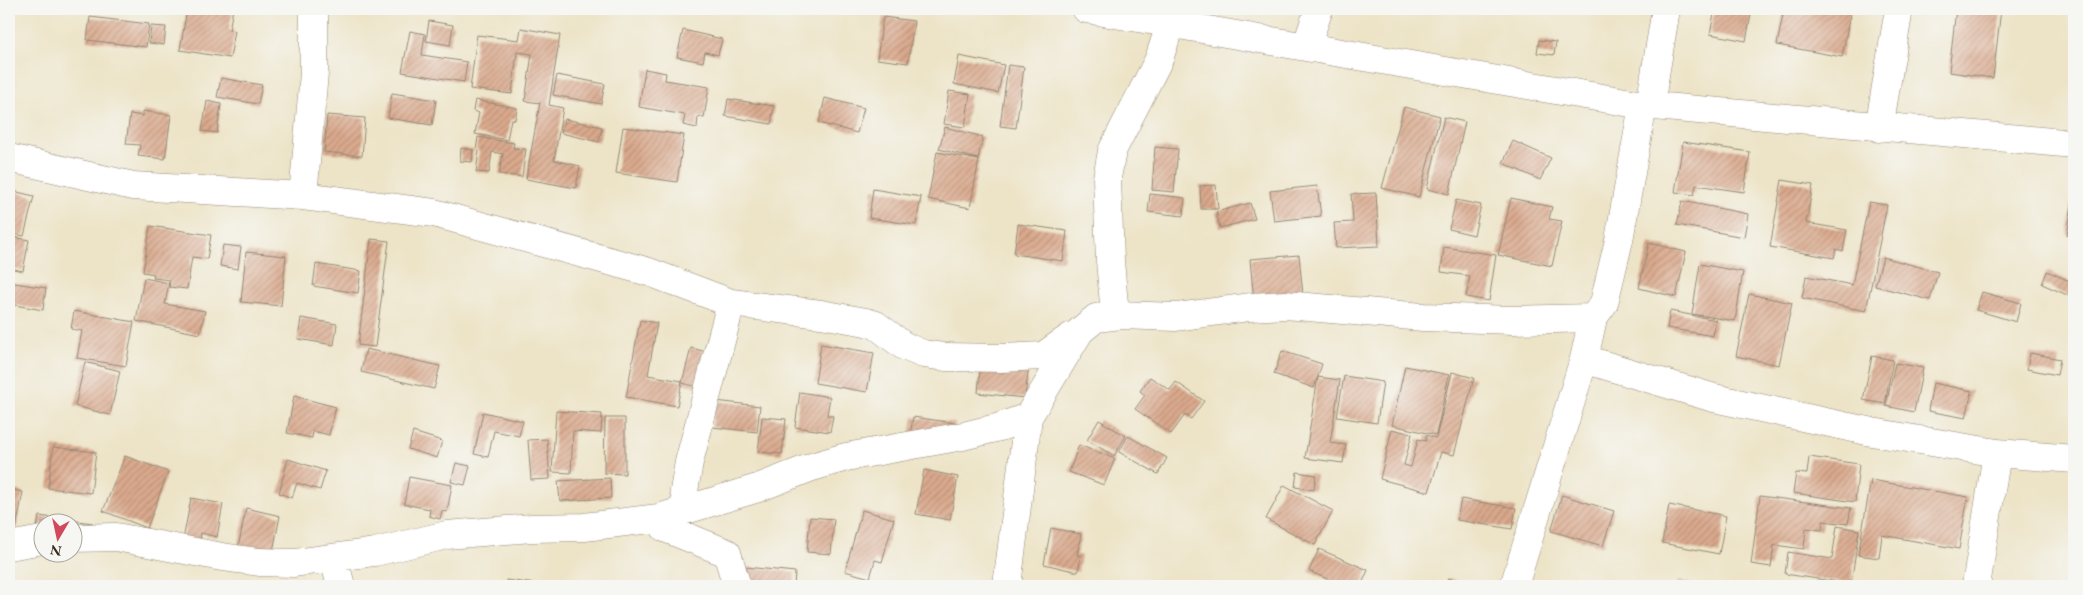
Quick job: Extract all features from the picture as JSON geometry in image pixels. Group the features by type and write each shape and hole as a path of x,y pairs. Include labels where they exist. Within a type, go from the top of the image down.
{"street":[{"path":"303,196 314,73 314,9"},
{"path":"1086,9 1171,22 1646,105 1879,128 2074,144"},
{"path":"1306,47 1318,9"},
{"path":"1514,586 1584,359 1594,318 1604,303 1619,240 1666,9"},
{"path":"1879,128 1899,9"},
{"path":"1121,315 1114,304 1110,261 1107,178 1112,151 1158,59 1171,22"},
{"path":"9,158 133,186 303,196 434,213 649,272 731,303 821,314 866,322 876,325 904,346 923,354 945,358 1044,356 1096,318 1121,315 1176,317 1250,307 1285,305 1432,317 1513,320 1594,318"},
{"path":"689,509 684,491 689,462 731,303"},
{"path":"1007,586 1028,417 1080,331"},
{"path":"1584,359 1714,398 1872,432 1996,453 2074,459"},
{"path":"82,538 116,537 259,562 294,563 334,559 447,534 532,528 584,528 659,518 758,488 812,467 846,457 963,436 1000,427 1028,417"},
{"path":"1976,586 1996,453"},
{"path":"659,518 665,528 727,553 737,586"},
{"path":"9,546 32,542"},
{"path":"334,559 341,586"}],"building":[{"path":"187,9 233,9 229,30 235,31 230,58 180,50"},
{"path":"1715,9 1752,9 1746,41 1710,34"},
{"path":"1784,9 1851,9 1842,57 1777,45"},
{"path":"1956,9 2001,9 1993,78 1949,72"},
{"path":"90,17 149,24 146,47 87,40"},
{"path":"883,17 914,21 908,63 877,59"},
{"path":"429,21 453,25 450,45 426,41"},
{"path":"151,26 166,27 164,45 149,43"},
{"path":"521,28 560,35 549,105 563,108 554,160 580,166 576,188 526,179 540,103 525,101 532,54 517,52 512,94 470,89 477,35 519,40"},
{"path":"683,30 722,39 718,55 705,52 703,62 677,57"},
{"path":"410,31 425,34 422,55 467,62 464,82 402,72"},
{"path":"1539,40 1556,42 1554,55 1537,53"},
{"path":"959,56 1004,65 998,93 954,84"},
{"path":"1008,65 1024,67 1016,128 1000,126"},
{"path":"645,69 666,73 665,80 709,87 704,118 698,117 697,128 683,125 685,115 639,107"},
{"path":"557,75 605,84 601,104 553,95"},
{"path":"221,78 262,85 258,104 217,97"},
{"path":"949,91 970,94 965,127 944,124"},
{"path":"392,93 436,100 432,125 388,118"},
{"path":"825,98 864,108 857,133 819,123"},
{"path":"728,99 774,106 771,124 725,116"},
{"path":"475,100 517,108 515,120 511,119 507,140 475,134 479,113 473,111"},
{"path":"207,101 221,104 217,133 202,131"},
{"path":"1404,107 1440,116 1419,197 1382,188"},
{"path":"143,111 171,115 165,159 138,156 140,145 126,144 130,114 143,116"},
{"path":"327,115 365,118 362,156 324,152"},
{"path":"1444,117 1465,122 1449,194 1427,189"},
{"path":"565,119 602,127 599,142 561,133"},
{"path":"623,127 684,135 677,182 616,173"},
{"path":"945,127 983,137 978,159 939,149"},
{"path":"478,137 514,143 513,148 526,149 522,177 499,174 503,154 492,152 489,173 476,172 479,151 476,150"},
{"path":"1513,141 1551,158 1540,180 1503,163"},
{"path":"1683,142 1750,152 1744,192 1696,185 1694,195 1675,192"},
{"path":"1155,147 1178,149 1174,192 1152,190"},
{"path":"461,148 473,150 472,162 460,161"},
{"path":"937,152 979,160 970,208 928,199"},
{"path":"1782,180 1813,185 1806,223 1847,230 1843,251 1836,249 1834,258 1770,247"},
{"path":"1216,185 1218,209 1201,209 1200,186"},
{"path":"1317,186 1321,216 1274,221 1270,191"},
{"path":"873,189 921,197 916,225 869,218"},
{"path":"9,190 34,196 24,236 9,233"},
{"path":"1376,193 1379,246 1336,248 1334,223 1353,222 1351,194"},
{"path":"1150,194 1185,198 1183,216 1148,212"},
{"path":"1511,198 1552,207 1549,219 1562,221 1552,266 1498,255"},
{"path":"2074,198 2074,236 2067,235"},
{"path":"1456,200 1481,205 1474,235 1449,229"},
{"path":"1682,201 1748,214 1744,237 1677,225"},
{"path":"1869,202 1887,205 1866,311 1802,298 1806,276 1852,285"},
{"path":"1250,203 1255,219 1220,228 1216,212"},
{"path":"1018,224 1067,231 1063,261 1014,254"},
{"path":"150,226 211,235 207,259 192,257 187,289 169,287 170,280 153,278 154,274 143,272"},
{"path":"9,236 29,240 23,271 9,268"},
{"path":"371,239 389,241 375,347 358,345"},
{"path":"1649,243 1686,252 1676,297 1639,288"},
{"path":"223,245 241,247 238,269 220,266"},
{"path":"1444,247 1496,255 1489,301 1466,297 1470,276 1441,272"},
{"path":"246,252 286,256 281,306 241,302"},
{"path":"1299,255 1303,296 1254,301 1250,259"},
{"path":"1883,257 1938,272 1930,300 1875,286"},
{"path":"316,264 361,271 358,293 313,286"},
{"path":"1700,264 1743,272 1735,321 1692,314"},
{"path":"2047,271 2074,283 2072,297 2042,284"},
{"path":"144,278 169,283 165,304 205,311 200,334 136,321"},
{"path":"9,282 46,288 43,310 9,304"},
{"path":"1982,292 2021,303 2016,322 1976,310"},
{"path":"1749,294 1792,303 1779,365 1736,356"},
{"path":"74,311 134,322 126,366 77,358 82,331 71,329"},
{"path":"1670,311 1716,320 1713,336 1667,328"},
{"path":"301,318 337,324 334,345 298,339"},
{"path":"640,320 657,323 648,375 682,381 677,406 626,397"},
{"path":"821,344 874,353 867,392 815,383"},
{"path":"691,348 711,353 702,388 682,383"},
{"path":"366,349 440,366 434,389 361,372"},
{"path":"1282,351 1322,364 1314,388 1274,374"},
{"path":"2030,353 2060,359 2057,375 2027,369"},
{"path":"1872,356 1893,360 1885,404 1863,400"},
{"path":"981,359 1029,364 1025,398 978,393"},
{"path":"85,362 120,371 110,415 75,406"},
{"path":"1895,363 1923,368 1914,412 1886,406"},
{"path":"1405,366 1449,375 1436,435 1392,425"},
{"path":"1452,372 1474,378 1454,455 1441,452 1429,492 1380,479 1392,429 1412,434 1404,465 1411,467 1418,439 1426,441 1426,435 1436,438"},
{"path":"1344,376 1383,382 1377,423 1337,417"},
{"path":"1150,377 1170,390 1176,382 1204,401 1191,419 1185,415 1171,434 1135,409 1145,395 1140,391"},
{"path":"1318,377 1340,380 1330,443 1346,445 1343,463 1305,458"},
{"path":"1933,383 1972,391 1966,418 1928,411"},
{"path":"800,392 830,397 827,415 833,416 830,432 795,427"},
{"path":"294,396 336,407 329,435 313,431 312,438 287,433"},
{"path":"715,401 760,406 757,432 712,427"},
{"path":"556,411 602,414 601,433 573,431 571,473 552,472"},
{"path":"483,412 523,421 519,436 494,431 488,457 474,454"},
{"path":"762,417 786,419 782,454 758,452"},
{"path":"913,417 955,423 951,443 910,436"},
{"path":"605,418 625,418 625,474 604,473"},
{"path":"1099,420 1126,436 1114,456 1087,440"},
{"path":"413,432 442,441 437,458 408,449"},
{"path":"1128,436 1167,458 1158,474 1119,452"},
{"path":"547,439 550,479 531,480 528,440"},
{"path":"1079,445 1115,459 1104,485 1069,472"},
{"path":"53,447 96,452 91,493 48,488"},
{"path":"125,456 168,472 147,528 103,511"},
{"path":"1809,457 1859,464 1855,502 1793,493 1796,473 1807,474"},
{"path":"288,459 326,471 320,490 297,483 292,498 279,493"},
{"path":"456,463 470,466 465,485 451,482"},
{"path":"924,470 958,477 950,520 916,514"},
{"path":"1297,472 1316,475 1314,490 1295,487"},
{"path":"409,477 452,485 447,512 442,511 440,519 429,516 430,509 404,504"},
{"path":"610,478 611,498 560,501 558,481"},
{"path":"1871,480 1968,497 1959,549 1882,535 1879,558 1858,555"},
{"path":"1284,485 1333,511 1315,545 1266,519"},
{"path":"9,489 23,492 16,529 9,527"},
{"path":"1562,495 1614,511 1603,546 1551,531"},
{"path":"1760,496 1851,508 1848,524 1823,521 1822,530 1806,528 1804,549 1774,545 1771,567 1751,564"},
{"path":"191,498 223,504 217,537 201,533 200,543 183,540"},
{"path":"1461,499 1516,508 1512,529 1457,520"},
{"path":"1669,505 1726,516 1719,554 1662,543"},
{"path":"246,508 280,516 272,556 238,548"},
{"path":"862,510 894,519 882,562 875,560 870,578 845,571"},
{"path":"810,517 834,519 831,554 807,552"},
{"path":"82,522 93,523 91,542 82,541"},
{"path":"1837,526 1859,530 1851,584 1785,574 1788,552 1832,559"},
{"path":"1051,528 1081,534 1077,555 1081,556 1078,572 1044,564"},
{"path":"1319,549 1368,570 1361,586 1343,586 1309,571"},
{"path":"746,567 795,572 794,586 744,586"},
{"path":"1448,578 1476,586 1445,586"},
{"path":"506,580 536,584 536,586 505,586"},
{"path":"1679,580 1696,586 1676,586"}]}
